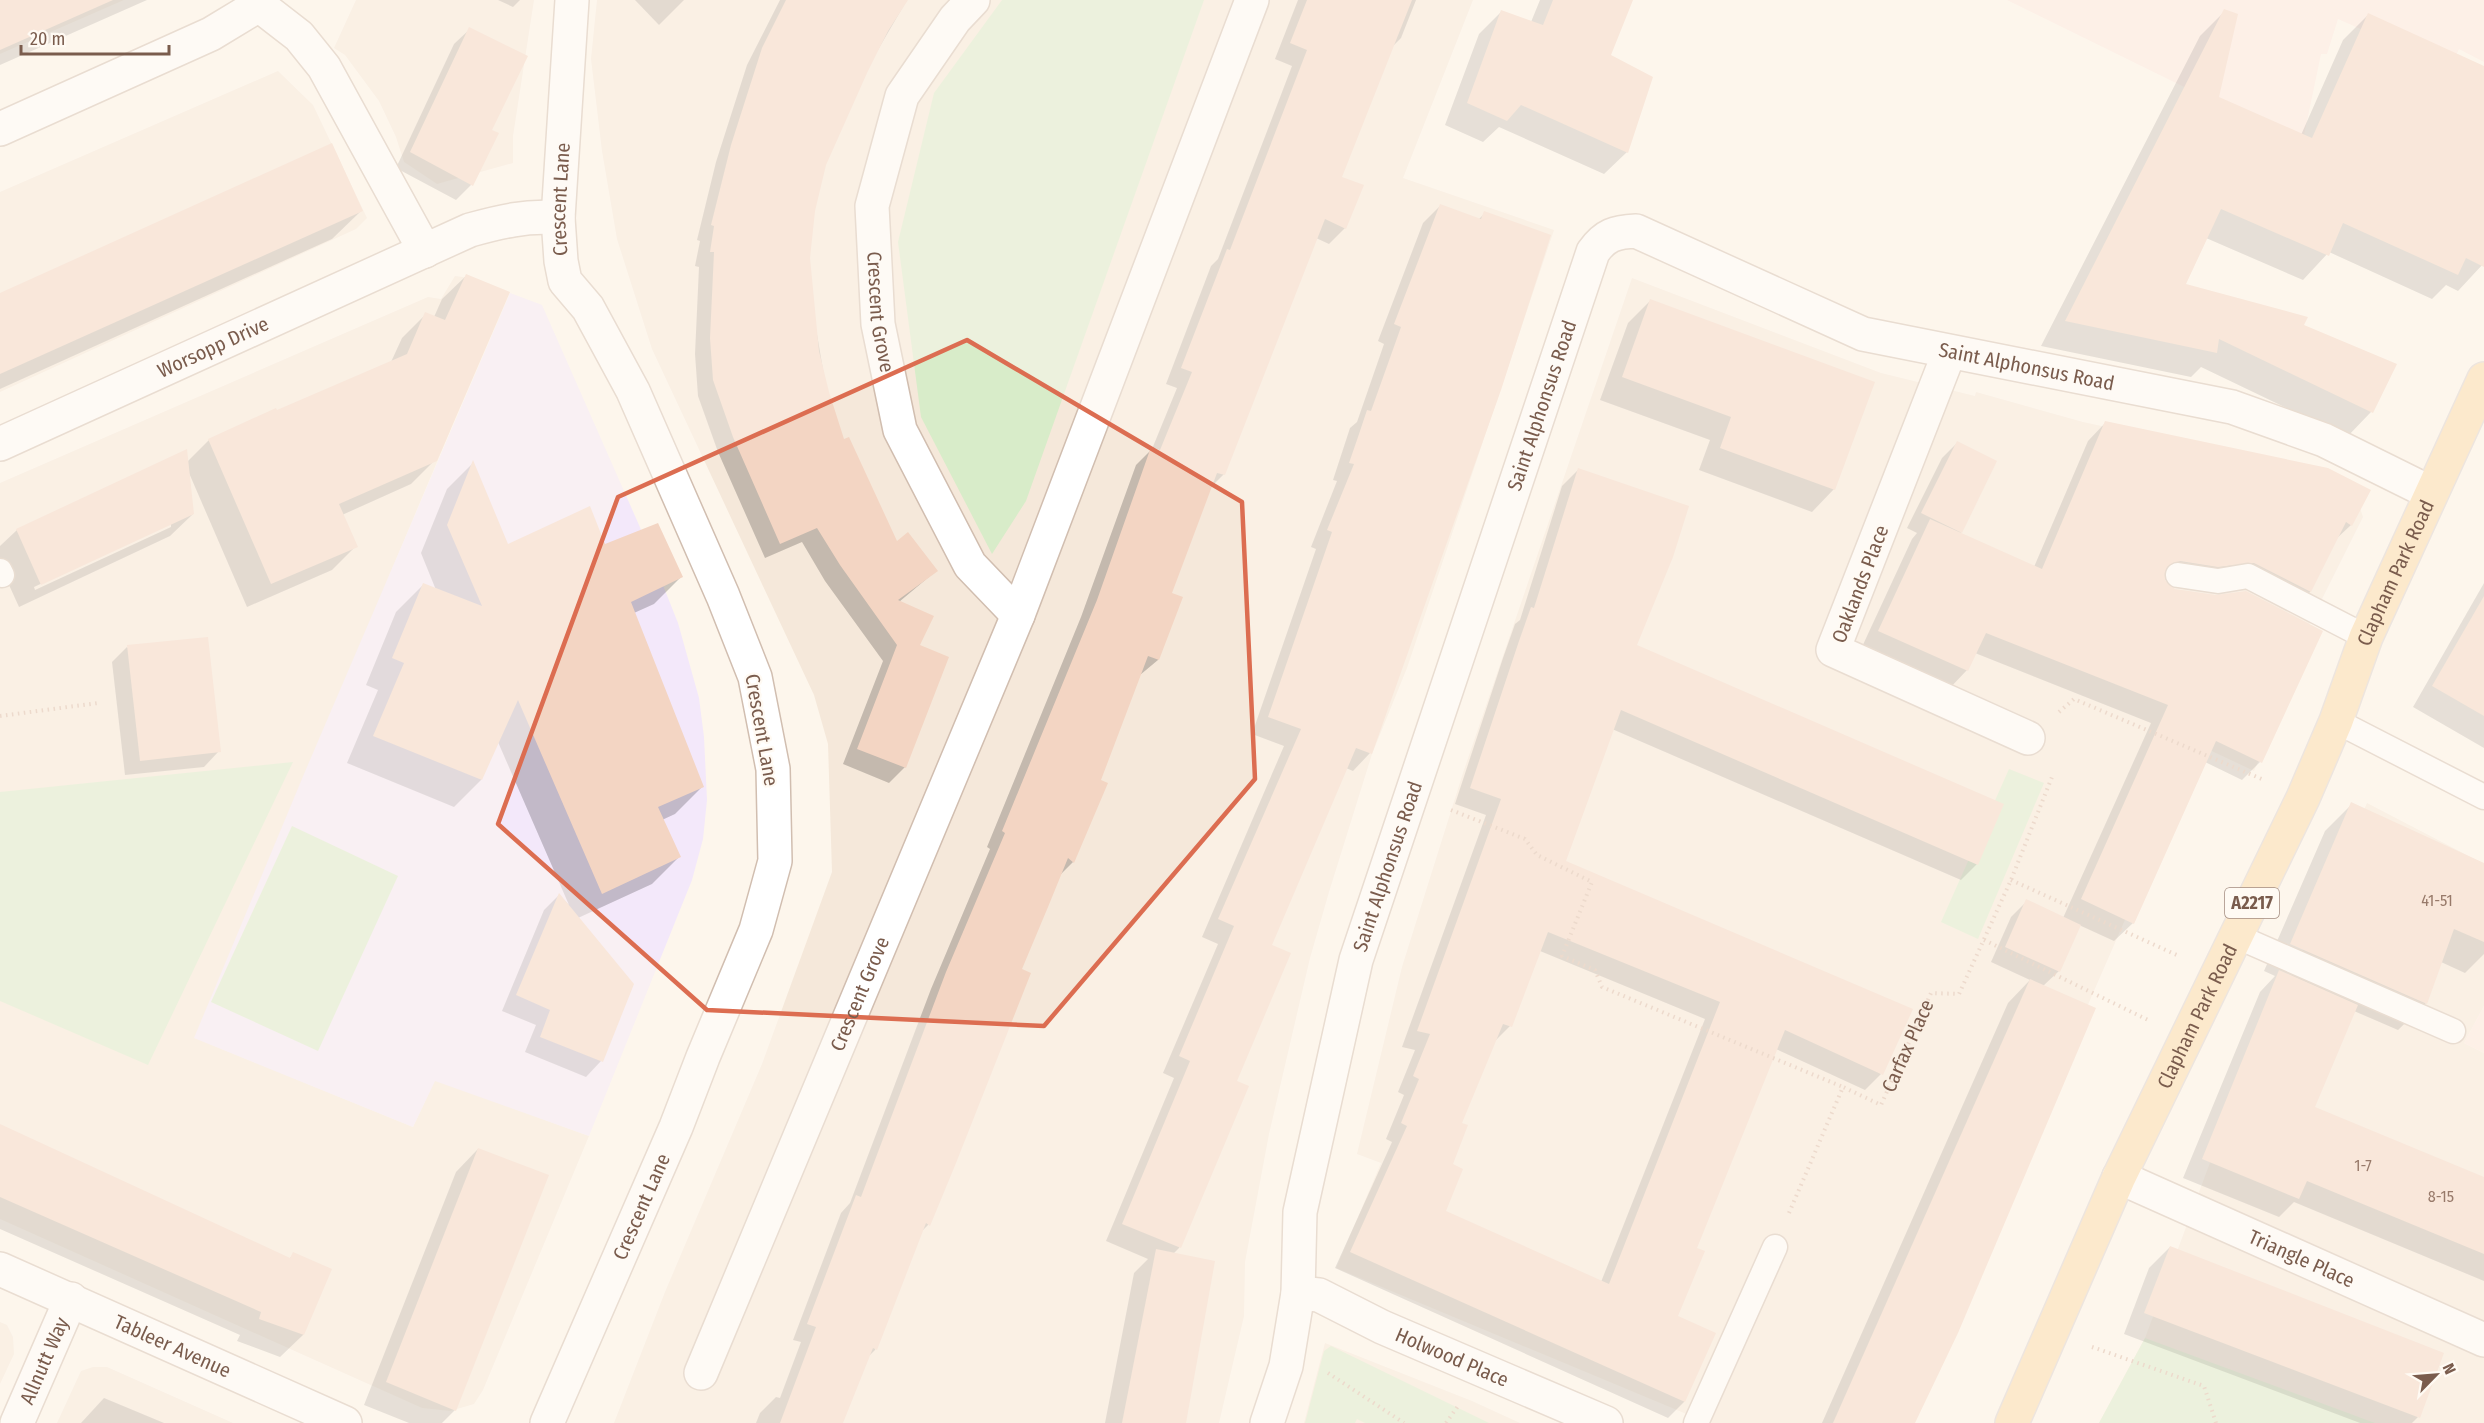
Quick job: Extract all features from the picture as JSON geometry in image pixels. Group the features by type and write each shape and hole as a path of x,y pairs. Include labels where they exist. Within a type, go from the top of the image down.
{"main road":[{"name":"Clapham Park Road","path":"2013,1423 2119,1177 2303,798 2336,721 2366,637 2430,492 2484,379"}],"street":[{"name":"Crescent Lane","path":"547,1423 676,1127 702,1057 756,930 775,861 773,769 755,677 723,596 633,391 588,308 565,281 558,218 572,0"},
{"name":"Crescent Grove","path":"974,0 955,19 902,96 872,206 878,324 900,430 970,565 1018,615"},
{"name":"Crescent Grove","path":"701,1373 1018,615 1252,0"},
{"path":"0,129 211,33 260,3 299,36 324,67 425,251"},
{"name":"Worsopp Drive","path":"0,444 470,230 503,221 536,216 558,218"},
{"name":"Saint Alphonsus Road","path":"1268,1423 1286,1366 1298,1293 1300,1212 1356,960 1593,252 1603,238 1617,232 1636,231 1863,334 1949,353 2070,373 2232,407 2324,440 2430,492"},
{"name":"Oaklands Place","path":"1949,353 1833,650 2028,738"},
{"name":"Triangle Place","path":"2119,1177 2484,1340"},
{"name":"Tableer Avenue","path":"0,1269 345,1423"},
{"name":"Holwood Place","path":"1298,1293 1319,1295 1382,1327 1606,1423"},
{"name":"Allnutt Way","path":"17,1423 71,1299"}],"lane":[{"path":"2178,575 2218,581 2248,576 2366,637"},
{"path":"2336,721 2484,797"},
{"path":"2236,936 2453,1030"},
{"path":"1696,1423 1775,1246"}],"path":[{"path":"2028,738 2074,699 2303,798"},
{"path":"0,716 98,703"},
{"name":"Carfax Place","path":"1843,1087 1881,1105 1931,993 1959,994 2011,880 2052,777 2028,738"},
{"path":"1445,808 1525,839 1537,855 1592,882 1562,956 1595,970 1602,987 1843,1087 1775,1246"},
{"path":"2011,880 2218,973"},
{"path":"1984,940 2186,1038"},
{"path":"2051,1333 2204,1386 2216,1423"},
{"path":"1322,1369 1404,1423"}],"highlighted area":[{"path":"967,340 1242,502 1255,779 1044,1026 707,1010 498,824 618,497"}],"shaded area":[{"path":"0,0 124,0 0,54"},
{"path":"356,0 534,0 513,136 513,163 437,184 404,162 396,137 379,101 345,55 334,48"},
{"path":"597,0 1473,0 1403,178 1554,230 1407,668 1372,754 1310,958 1269,1134 1245,1262 1244,1316 1219,1423 614,1423 665,1292 762,1064 832,872 828,744 814,695 652,349 617,239 602,151 591,59"},
{"path":"2007,0 2484,0 2484,62 2459,49 2453,62 2433,61 2338,19 2327,54 2321,54 2302,145"},
{"path":"278,71 313,105 367,218 356,229 0,392 0,192"},
{"path":"455,276 470,278 450,431 195,1038 413,1127 435,1080 589,1136 483,1390 474,1404 450,1411 422,1408 0,1219 0,483 428,297 441,299"},
{"path":"1632,278 1881,373 1975,396 1976,392 2083,422 2254,459 2360,508 2363,517 2309,625 2313,638 2254,771 2201,746 2090,1000 1912,1423 1708,1423 1336,1268 1381,1163 1357,1154 1402,967 1463,773"},
{"path":"510,293 542,305 639,525 678,623 699,698 704,737 707,800 703,839 692,880 589,1136 435,1081 413,1127 194,1038 304,774"},
{"path":"2367,803 2484,864 2484,1006 2464,1043 2484,1053 2484,1423 2099,1423 2145,1338 2212,1157"},
{"path":"2484,1006 2484,1053 2464,1043"},
{"path":"0,1322 7,1325 13,1337 14,1354 0,1384"},
{"path":"1325,1343 1472,1401 1520,1423 1304,1423"},
{"path":"93,1367 107,1367 233,1423 57,1423 81,1371"}],"green space":[{"path":"1002,0 1204,0 1026,501 992,554 921,417 898,242 934,93"},
{"path":"293,762 148,1065 0,1001 0,792"},
{"path":"2009,769 2044,783 1978,939 1941,922"},
{"path":"292,826 398,876 318,1051 211,1002"},
{"path":"2145,1338 2375,1423 2099,1423"},
{"path":"1331,1346 1489,1423 1365,1423 1357,1419 1355,1423 1305,1423 1324,1351"}],"building":[{"path":"0,0 113,0 0,50"},
{"path":"786,0 908,0 888,31 867,73 826,165 815,211 810,258 819,351 844,439 849,437 897,541 908,532 938,571 898,600 934,616 920,645 949,657 906,768 857,749 897,645 840,565 817,528 780,544 733,437 713,380 710,338 714,252 710,252 714,226 711,225 731,145 762,48"},
{"path":"1307,0 1412,0 1342,177 1364,185 1346,229 1325,219 1225,475 1217,473 1172,593 1183,597 1159,660 1148,656 1101,780 1108,783 1074,863 1068,858 1022,969 1031,973 930,1226 926,1223 877,1350 873,1348 843,1423 780,1423 816,1327 807,1324 856,1195 861,1197 946,972 1005,833 1002,831 1097,600 1151,447 1160,450 1192,372 1181,368 1227,249 1230,250 1307,50 1290,43"},
{"path":"1553,0 1633,0 1611,55 1653,77 1628,153 1521,105 1507,121 1467,103 1501,10 1543,25"},
{"path":"2224,9 2238,14 2219,97 2312,138 2368,13 2484,66 2484,267 2466,258 2458,275 2343,223 2329,256 2221,209 2186,284 2308,317 2304,325 2397,364 2373,413 2219,339 2217,353 2065,321"},
{"path":"469,27 528,56 492,130 499,133 473,186 410,152"},
{"path":"332,143 363,211 0,374 0,293"},
{"path":"1440,204 1481,219 1484,211 1551,235 1501,390 1372,754 1356,748 1272,945 1291,953 1237,1081 1249,1086 1181,1248 1122,1224 1190,1061 1179,1056 1234,926 1218,919 1301,729 1268,717 1332,532 1327,530 1354,464 1349,463 1367,410 1371,411 1401,327 1394,324"},
{"path":"466,274 510,292 437,461 339,504 358,547 271,584 208,439 407,354 425,312 445,320"},
{"path":"1650,299 1875,382 1835,490 1720,448 1731,417 1622,377"},
{"path":"2105,421 2328,468 2371,490 2352,526 2346,522 2311,592 2254,563 2218,567 2180,561 2167,567 2165,580 2175,589 2216,595 2246,591 2323,631 2262,763 2216,741 2134,924 2081,899 2168,705 1986,633 1968,671 1878,631 1930,519 2042,569"},
{"path":"1957,441 1997,461 1962,533 1921,513"},
{"path":"187,449 194,514 41,585 16,529"},
{"path":"473,460 508,544 590,506 605,544 658,523 683,577 631,602 704,787 658,807 681,857 602,894 518,700 482,780 373,736 404,663 392,658 423,583 482,606 447,525"},
{"path":"1578,468 1689,506 1673,557 1637,645 2004,804 1978,865 1621,710 1566,861 1913,1009 1883,1075 1785,1030 1697,1248 1705,1251 1678,1316 1716,1333 1685,1402 1350,1252 1407,1126 1401,1123 1419,1079 1413,1076 1430,1034 1417,1031 1501,799 1470,788 1531,607 1534,608","holes":["1548,932 1720,1002 1609,1284 1446,1211 1463,1169 1453,1164 1468,1125 1462,1123 1503,1024 1512,1027"]},
{"path":"2484,596 2484,716 2432,686"},
{"path":"208,637 221,752 140,761 127,645"},
{"path":"2351,802 2484,863 2484,942 2454,929 2427,1004 2290,944"},
{"path":"559,893 634,984 603,1062 540,1037 550,1010 516,995"},
{"path":"2026,899 2081,925 2060,972 2005,947"},
{"path":"2279,970 2358,1005 2315,1107 2484,1177 2484,1254 2307,1181 2299,1199 2202,1159"},
{"path":"2030,979 2096,1008 1958,1333 1915,1423 1833,1423"},
{"path":"0,1124 290,1258 293,1252 332,1269 304,1335 259,1319 261,1312 0,1197"},
{"path":"478,1148 549,1175 456,1411 386,1382"},
{"path":"2170,1246 2444,1353 2420,1418 2144,1313"},
{"path":"1156,1249 1215,1261 1186,1423 1122,1423"}]}
